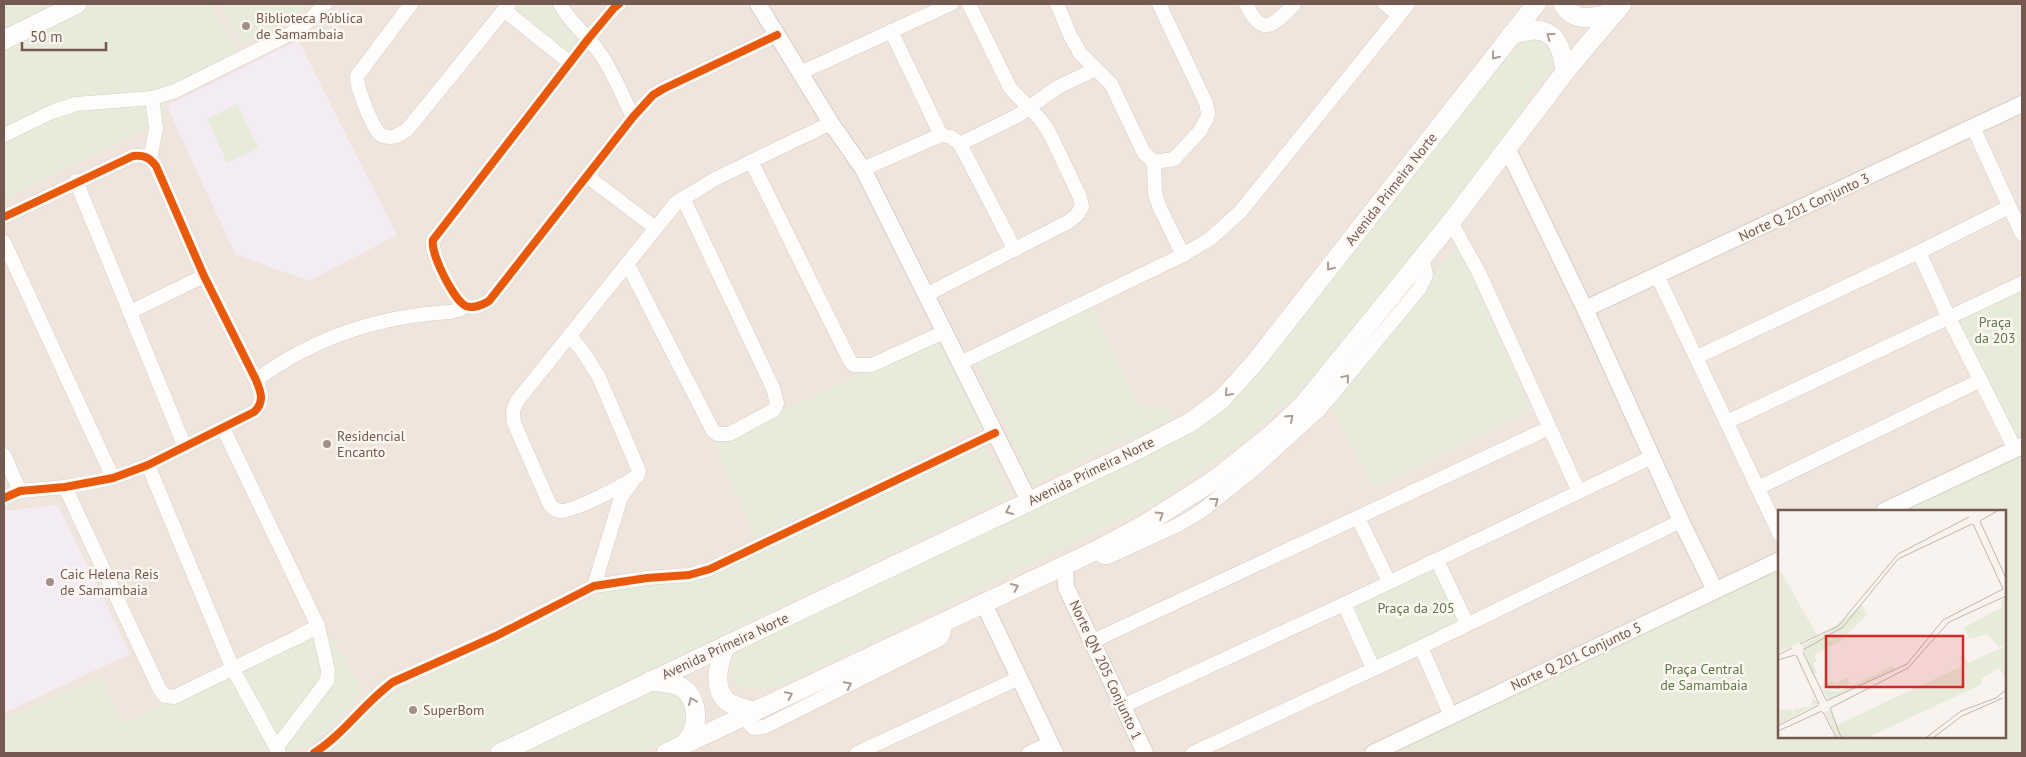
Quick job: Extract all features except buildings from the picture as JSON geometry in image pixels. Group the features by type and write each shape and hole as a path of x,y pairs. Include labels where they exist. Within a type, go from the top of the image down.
{"main road":[{"path":"4,40 77,4"},
{"name":"Avenida Primeira Norte","path":"500,753 1029,502 1191,422 1222,399 1256,361 1536,4"},
{"path":"1562,4 1570,13 1583,17 1599,16 1620,7"},
{"path":"666,753 983,602 1097,550 1147,523 1216,479 1271,435 1304,404 1508,150 1565,72 1620,7"},
{"path":"1511,35 1533,30 1544,31 1554,38 1562,48 1565,72"},
{"path":"726,645 718,671 722,695 730,703 749,714"},
{"path":"650,681 671,684 682,688 690,695 695,708 696,723 692,734 683,745"}],"street":[{"path":"4,135 52,112 76,104 152,98 208,76 292,33 311,19 326,4"},
{"path":"411,4 357,76 357,87 377,131 386,136 399,135 407,130 506,7 570,63"},
{"path":"560,4 567,18 589,38 601,54 633,117"},
{"path":"464,306 457,299 433,253 433,240 589,38 614,8 620,4"},
{"path":"758,4 831,123 863,169 1029,502"},
{"path":"800,73 951,4"},
{"path":"926,295 1068,222 1077,215 1082,206 1080,197 1049,132 1029,107 1010,88 969,4"},
{"path":"1057,4 1080,53 1111,84 1144,153 1154,162 1155,193 1159,206 1183,255"},
{"path":"1154,162 1174,159 1200,131 1208,113 1206,103 1159,4"},
{"path":"1246,4 1257,21 1263,25 1272,25 1277,23 1294,4"},
{"path":"1385,4 1399,15"},
{"path":"960,362 1183,255 1210,239 1240,212 1408,4"},
{"path":"891,31 941,134"},
{"path":"256,380 282,361 311,346 383,320 450,312 459,310 464,306 480,306 489,301 633,117 654,95 777,35"},
{"path":"960,144 1017,116 1058,87 1096,69"},
{"path":"150,159 156,128 152,98"},
{"name":"Norte Q 201 Conjunto 3","path":"1585,309 2022,104"},
{"path":"570,336 594,367 638,466 638,475 574,508 561,511 554,509 550,505 514,423 513,411 517,401 668,210 683,198 751,161 831,123"},
{"path":"1973,127 2022,234"},
{"path":"863,169 941,134 951,137 960,144 1015,250"},
{"path":"1508,150 1585,309 1681,521 1715,590"},
{"path":"4,217 133,156 143,155 150,159 156,166 204,276 256,380 262,398 259,408 224,428 148,466 113,478 64,487 20,490 4,498"},
{"path":"751,161 844,354 854,365 872,365 944,332"},
{"path":"587,176 654,228"},
{"path":"76,182 185,448"},
{"path":"627,263 713,431 717,434 729,434 774,410 777,403 773,388 683,198"},
{"path":"1697,357 1919,252 2009,207"},
{"path":"1451,222 1479,272 1579,492"},
{"path":"4,242 113,478"},
{"path":"1886,510 2019,447 1949,318 1919,252"},
{"path":"1657,275 1778,531"},
{"path":"130,312 204,276"},
{"path":"1727,422 2022,283"},
{"path":"1758,488 1981,380"},
{"path":"148,466 233,669 278,751 327,681 328,670 318,626 224,428"},
{"path":"1092,641 1549,428"},
{"path":"314,753 343,730 379,692 394,682 496,636 594,586 628,580 689,575 710,569 995,433"},
{"path":"4,455 20,490"},
{"path":"1123,706 1652,458"},
{"path":"594,586 621,497 633,479"},
{"path":"64,487 140,650 165,696 174,697 318,626"},
{"path":"1358,518 1389,582"},
{"path":"1193,753 1421,647 1681,521"},
{"path":"1436,560 1467,624"},
{"name":"Norte Q 201 Conjunto 5","path":"1373,753 1778,561"},
{"name":"Norte QN 205 Conjunto 1","path":"1065,564 1066,587 1145,753"},
{"name":"Norte QN 205 Conjunto 1","path":"1045,573 1066,587"},
{"path":"983,602 1052,748 1029,753"},
{"path":"1344,604 1373,668"},
{"path":"1421,647 1451,716"},
{"path":"856,753 1019,678"}],"shaded area":[{"path":"4,4 2022,4 2022,753 4,753"},
{"path":"298,40 397,235 309,281 235,254 167,106"},
{"name":"Caic Helena Reis de Samambaia","path":"58,505 130,654 4,713 4,511"}],"green space":[{"path":"4,4 56,4 4,28"},
{"path":"81,4 211,4 243,63 163,104 168,118 4,200 4,41"},
{"path":"220,4 308,4 300,14 240,44"},
{"path":"514,4 554,4 561,21 581,40 569,52 512,6"},
{"path":"1531,37 1548,41 1555,52 1552,69 1525,102 1525,111 1458,200 1304,389 1242,442 1149,507 776,688 737,687 731,673 733,657 772,635 775,628 1213,416 1475,89 1493,79 1508,57"},
{"path":"237,104 259,148 227,163 207,119"},
{"path":"1458,245 1531,410 1374,488 1330,406"},
{"name":"Praça da 203","path":"2022,288 2022,436 2017,439 1958,317"},
{"path":"1090,301 1136,401 1152,408 1168,406 1174,418 1032,485 976,361"},
{"path":"937,337 982,427 756,539 714,444"},
{"name":"Praça Central de Samambaia","path":"2022,443 2022,753 1363,753 1778,558 1778,737 2006,737 2006,510 1880,510"},
{"path":"985,447 1010,496 477,753 327,753 390,695 607,591 730,564"},
{"name":"Praça da 205","path":"1438,551 1472,627 1370,676 1337,603"},
{"path":"316,611 360,685 356,701 329,730 312,744 292,753 4,753 4,720 102,677 123,724 312,633"},
{"path":"657,690 671,690 686,700 689,708 685,725 673,740 644,753 512,753 599,711 615,712"}],"cycle path":[{"path":"619,4 589,38 433,240 435,255 444,276 455,295 466,306 475,307 489,301 633,117 653,95 777,35"},
{"path":"4,217 133,156 143,156 151,160 156,166 204,276 256,380 261,397 260,404 254,412 148,465 113,478 65,487 20,491 4,498"},
{"path":"314,753 335,737 393,682 496,636 594,586 647,578 689,575 710,569 995,433"}],"place":[{"name":"Biblioteca Pública de Samambaia","path":"246,26"},
{"name":"Residencial Encanto","path":"327,444"},
{"name":"Caic Helena Reis de Samambaia","path":"50,582"},
{"name":"SuperBom","path":"413,710"}]}
